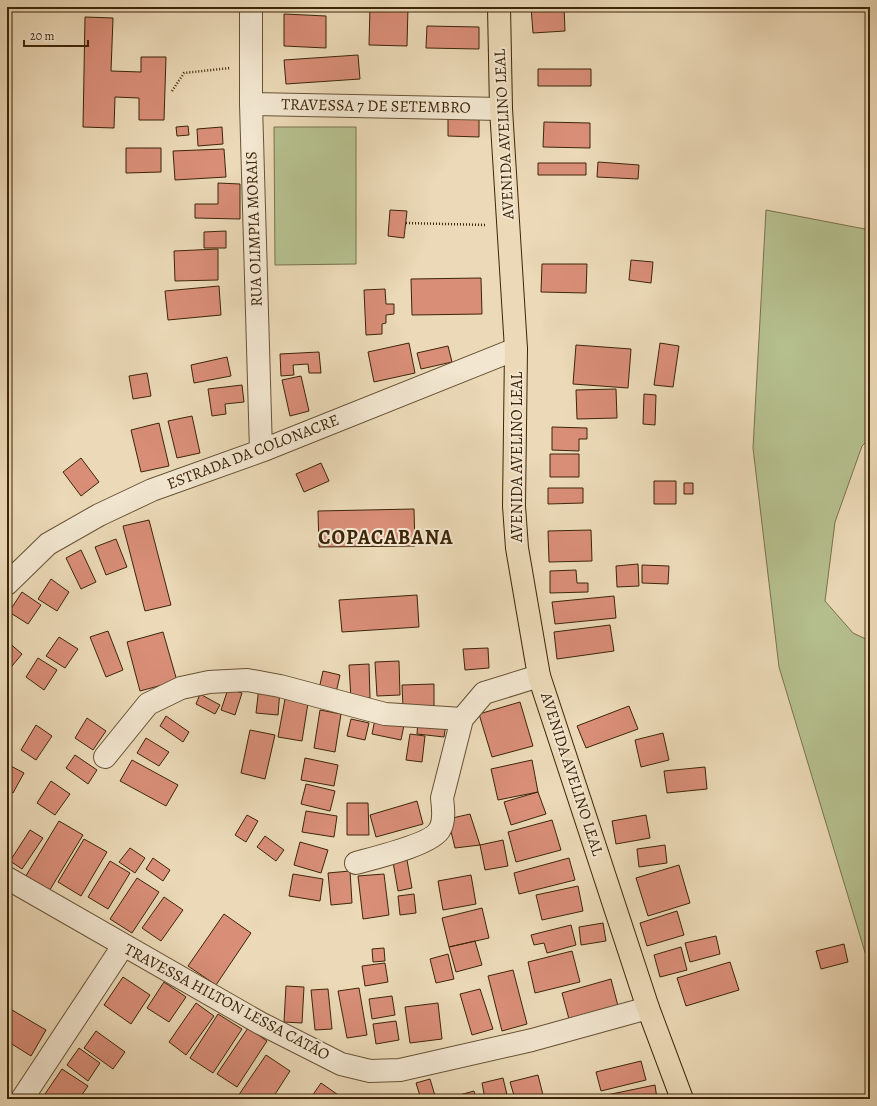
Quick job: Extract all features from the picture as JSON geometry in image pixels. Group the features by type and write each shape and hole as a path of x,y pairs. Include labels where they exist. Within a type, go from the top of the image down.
{"main road":[{"name":"AVENIDA AVELINO LEAL","path":"499,7 501,109 516,349 514,506 517,548 539,676 648,1008 682,1099"}],"street":[{"name":"RUA OLIMPIA MORAIS","path":"251,7 251,104 261,451"},
{"name":"TRAVESSA 7 DE SETEMBRO","path":"251,104 501,109"},
{"name":"ESTRADA DA COLONACRE","path":"7,584 48,544 99,515 152,490 261,451 516,349"},
{"path":"356,863 428,840 440,829 444,810 442,798 462,719 484,693 539,676"},
{"path":"105,757 148,704 181,688 209,682 247,680 280,686 384,714 462,719"},
{"name":"TRAVESSA HILTON LESSA CATÃO","path":"7,878 123,946 260,1023 341,1064 370,1071 400,1070 532,1040 648,1008"},
{"path":"22,1099 123,946"}],"path":[{"path":"172,91 184,73 251,66"},
{"path":"406,224 509,226"}],"green space":[{"path":"274,127 356,127 356,264 275,265"},
{"path":"766,210 870,230 870,438 862,446 835,522 825,601 853,633 870,641 870,969 779,667 753,448"}],"building":[{"path":"370,7 408,7 407,46 369,45"},
{"path":"531,7 564,7 565,31 533,33"},
{"path":"284,14 326,16 326,48 284,46"},
{"path":"85,17 113,18 111,71 141,72 141,57 166,57 164,120 139,120 139,98 115,97 114,128 83,127"},
{"path":"427,26 479,27 479,49 426,48"},
{"path":"358,55 360,79 286,84 284,60"},
{"path":"538,69 591,69 591,86 538,86"},
{"path":"448,116 479,117 479,137 448,136"},
{"path":"544,122 590,123 590,148 543,147"},
{"path":"188,126 189,135 177,136 176,127"},
{"path":"222,127 223,144 198,146 197,129"},
{"path":"126,148 161,148 161,172 126,173"},
{"path":"224,149 226,177 175,180 173,151"},
{"path":"598,162 639,165 638,179 597,177"},
{"path":"538,163 586,163 586,175 538,175"},
{"path":"218,183 240,184 240,219 195,218 195,204 218,204"},
{"path":"390,210 407,211 404,238 388,236"},
{"path":"226,231 226,248 204,248 204,232"},
{"path":"218,249 218,280 175,281 174,251"},
{"path":"631,260 653,262 651,283 629,280"},
{"path":"542,264 587,264 586,293 541,292"},
{"path":"481,278 482,314 412,315 411,279"},
{"path":"219,286 221,315 168,320 165,291"},
{"path":"385,289 386,304 394,304 394,314 386,315 386,323 382,324 382,334 366,335 364,290"},
{"path":"409,343 415,373 374,382 368,352"},
{"path":"660,343 679,346 673,387 654,385"},
{"path":"576,345 631,349 628,388 573,384"},
{"path":"448,346 452,362 421,369 417,353"},
{"path":"319,352 321,373 309,373 308,364 293,365 294,375 281,376 280,354"},
{"path":"227,357 231,376 194,383 191,365"},
{"path":"147,373 151,396 133,399 129,376"},
{"path":"301,376 309,411 290,416 282,380"},
{"path":"242,385 244,402 225,404 226,414 212,416 208,389"},
{"path":"616,389 617,418 577,419 576,390"},
{"path":"644,394 656,395 655,425 643,424"},
{"path":"192,416 200,453 177,458 168,421"},
{"path":"159,423 169,466 141,472 131,430"},
{"path":"552,427 587,428 587,439 579,439 579,451 552,450"},
{"path":"550,454 579,454 579,477 550,477"},
{"path":"81,458 99,482 81,496 63,472"},
{"path":"321,463 329,481 304,492 296,474"},
{"path":"654,481 676,481 676,504 654,504"},
{"path":"684,483 693,483 693,494 684,494"},
{"path":"548,488 583,488 583,503 548,504"},
{"path":"414,509 415,546 319,547 318,511"},
{"path":"149,520 171,605 145,611 123,526"},
{"path":"591,530 592,561 549,562 548,531"},
{"path":"116,539 127,567 106,575 95,547"},
{"path":"81,550 96,582 81,589 66,558"},
{"path":"638,564 639,586 617,587 616,566"},
{"path":"642,565 669,566 668,584 642,583"},
{"path":"576,570 577,583 588,583 588,592 550,593 550,571"},
{"path":"51,579 69,592 57,611 38,599"},
{"path":"22,592 41,605 28,624 9,612"},
{"path":"417,595 419,627 342,632 339,600"},
{"path":"614,596 616,618 555,624 552,602"},
{"path":"610,625 614,651 557,659 554,632"},
{"path":"108,631 123,670 106,677 90,637"},
{"path":"163,632 177,681 140,691 127,642"},
{"path":"59,637 78,649 65,668 46,656"},
{"path":"7,641 22,654 7,672"},
{"path":"488,648 489,668 465,670 463,649"},
{"path":"38,658 57,670 44,690 26,677"},
{"path":"399,661 400,695 377,696 375,662"},
{"path":"369,664 370,698 351,699 349,665"},
{"path":"323,671 340,675 336,693 319,689"},
{"path":"434,684 434,706 403,707 402,685"},
{"path":"259,687 280,690 278,715 256,713"},
{"path":"228,689 242,693 235,715 221,710"},
{"path":"200,694 220,705 215,714 196,704"},
{"path":"285,699 308,703 302,741 278,737"},
{"path":"520,702 533,746 492,757 479,714"},
{"path":"629,706 638,729 586,748 577,726"},
{"path":"320,710 341,714 335,752 314,748"},
{"path":"376,714 405,720 401,740 372,734"},
{"path":"166,716 189,732 183,742 160,726"},
{"path":"87,718 106,731 93,750 75,738"},
{"path":"351,719 369,723 365,740 347,736"},
{"path":"418,720 446,723 444,737 417,734"},
{"path":"36,725 52,736 36,760 21,750"},
{"path":"250,730 275,735 265,779 241,773"},
{"path":"663,733 669,760 641,767 635,740"},
{"path":"410,734 425,736 422,762 406,760"},
{"path":"146,738 169,752 159,766 137,753"},
{"path":"75,755 97,770 88,784 66,768"},
{"path":"305,758 338,765 334,786 301,780"},
{"path":"132,760 178,785 166,806 120,781"},
{"path":"532,760 538,792 498,800 491,769"},
{"path":"7,764 24,773 13,793 7,790"},
{"path":"705,767 707,789 667,793 664,771"},
{"path":"51,781 70,794 55,815 37,803"},
{"path":"306,784 335,791 330,811 301,804"},
{"path":"538,792 546,814 511,825 504,802"},
{"path":"417,801 423,824 376,837 370,815"},
{"path":"347,803 368,803 369,835 347,835"},
{"path":"306,811 337,816 334,837 302,832"},
{"path":"470,814 480,845 455,848 448,819"},
{"path":"247,815 258,821 246,842 235,835"},
{"path":"646,815 650,838 616,844 612,821"},
{"path":"552,820 561,850 516,862 508,832"},
{"path":"59,821 83,835 48,893 24,879"},
{"path":"30,830 43,838 22,869 10,861"},
{"path":"265,836 284,850 276,861 257,847"},
{"path":"84,839 107,852 81,896 58,882"},
{"path":"503,840 508,866 485,870 480,845"},
{"path":"300,842 328,850 321,873 294,865"},
{"path":"665,845 667,863 639,867 637,849"},
{"path":"130,848 145,858 135,873 119,862"},
{"path":"153,858 170,870 163,881 146,869"},
{"path":"569,858 575,880 519,894 514,873"},
{"path":"407,860 412,888 398,891 393,862"},
{"path":"110,861 130,873 108,909 88,897"},
{"path":"679,865 690,903 648,916 636,878"},
{"path":"350,871 352,903 331,905 328,873"},
{"path":"293,874 323,879 320,901 289,896"},
{"path":"384,874 389,915 363,919 358,876"},
{"path":"471,875 476,904 443,910 438,881"},
{"path":"137,878 159,892 132,933 110,919"},
{"path":"578,886 583,911 542,920 536,895"},
{"path":"414,894 416,913 400,915 398,896"},
{"path":"164,897 183,910 161,941 142,928"},
{"path":"482,908 489,938 449,947 442,918"},
{"path":"677,911 684,935 647,946 640,923"},
{"path":"224,914 251,933 216,985 188,966"},
{"path":"603,923 606,941 581,945 579,927"},
{"path":"571,925 576,945 547,953 544,943 534,945 531,935"},
{"path":"716,936 720,954 690,962 685,943"},
{"path":"475,941 482,965 456,972 449,947"},
{"path":"844,944 848,962 821,969 816,951"},
{"path":"681,947 687,970 660,977 654,955"},
{"path":"384,948 385,961 373,962 372,949"},
{"path":"572,951 580,982 535,993 528,962"},
{"path":"448,954 454,979 436,983 430,959"},
{"path":"730,962 739,990 686,1006 677,978"},
{"path":"385,963 388,982 365,986 362,966"},
{"path":"513,970 527,1024 502,1031 488,976"},
{"path":"123,977 150,995 131,1024 104,1005"},
{"path":"611,979 618,1006 569,1019 562,993"},
{"path":"164,982 186,997 169,1022 147,1008"},
{"path":"286,986 304,987 302,1023 284,1022"},
{"path":"359,988 367,1035 347,1038 338,991"},
{"path":"328,989 332,1029 315,1030 311,990"},
{"path":"480,989 493,1029 472,1035 460,994"},
{"path":"392,996 395,1015 372,1019 369,999"},
{"path":"196,1003 214,1016 186,1055 169,1042"},
{"path":"438,1003 442,1039 410,1043 405,1007"},
{"path":"12,1010 46,1030 31,1056 7,1041 7,1019"},
{"path":"218,1014 242,1029 213,1073 190,1058"},
{"path":"396,1021 399,1040 376,1044 373,1024"},
{"path":"248,1028 267,1041 237,1087 217,1074"},
{"path":"96,1031 125,1052 113,1069 84,1048"},
{"path":"79,1048 100,1063 88,1081 67,1065"},
{"path":"266,1055 290,1071 272,1099 236,1099"},
{"path":"641,1061 646,1080 601,1091 596,1072"},
{"path":"62,1069 88,1086 79,1099 52,1099 45,1094"},
{"path":"538,1075 544,1099 515,1099 510,1082"},
{"path":"503,1078 508,1099 485,1099 482,1083"},
{"path":"430,1079 436,1099 421,1099 416,1083"},
{"path":"321,1083 344,1099 310,1099"},
{"path":"655,1085 657,1099 598,1099 597,1097"},
{"path":"474,1091 476,1099 453,1099 452,1097"}],"district":[{"name":"COPACABANA","path":"386,537"}]}
